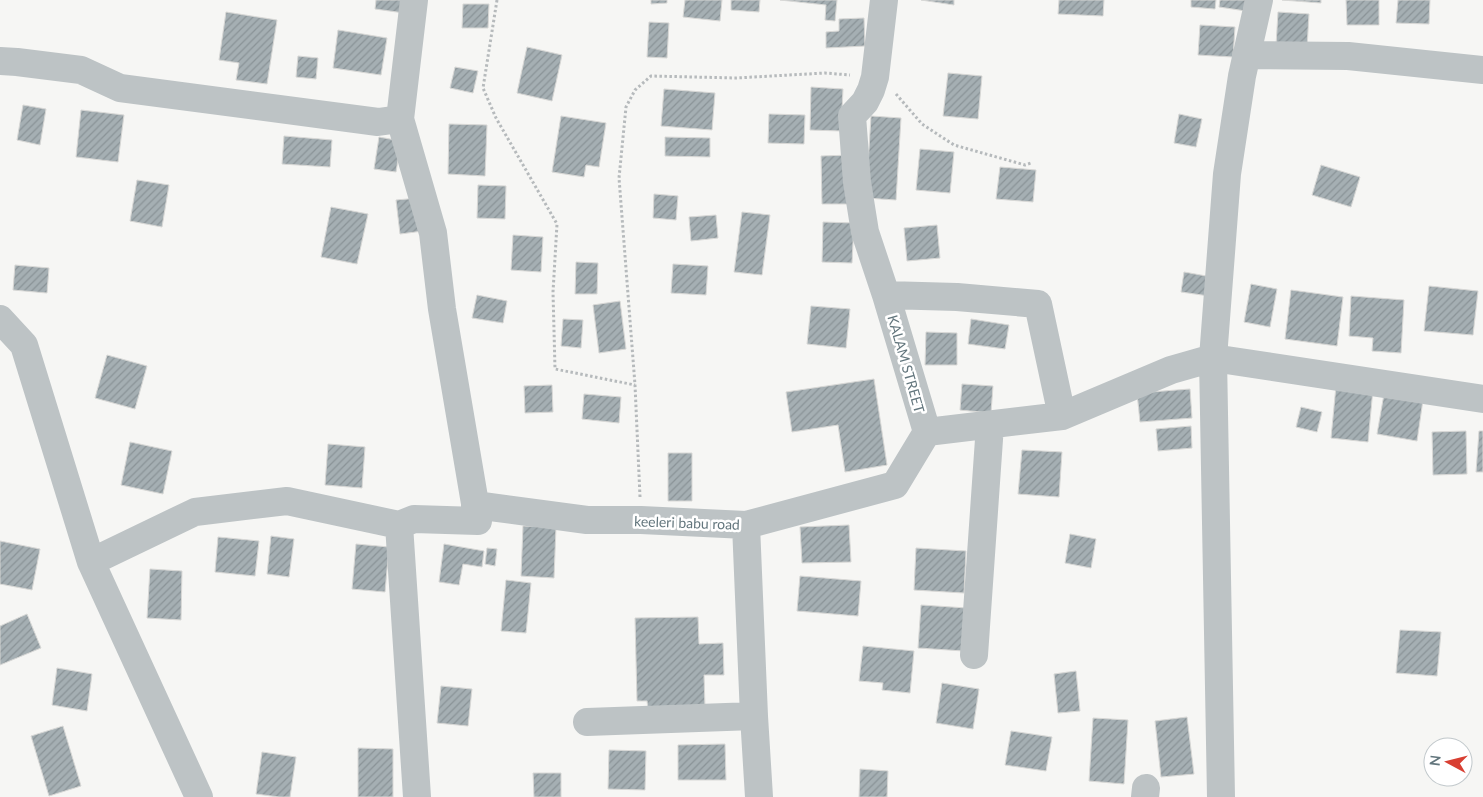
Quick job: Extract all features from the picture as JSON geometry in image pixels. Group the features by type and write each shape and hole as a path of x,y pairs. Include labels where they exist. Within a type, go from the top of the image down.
{"street":[{"path":"91,562 195,512 286,501 399,525 414,519 478,521 442,309 433,233 400,119 414,0"},
{"name":"KALAM STREET","path":"884,0 872,90 865,102 852,116 857,182 864,232 886,295 926,432"},
{"path":"1221,797 1213,358 1227,174 1246,54 1259,0"},
{"path":"1246,54 1348,56 1483,70"},
{"path":"0,61 81,70 120,88 378,122 400,119"},
{"path":"886,295 957,297 1038,304 1062,416"},
{"path":"0,319 24,345 91,562 199,797"},
{"path":"746,525 895,485 926,432 1062,416 1171,370 1213,358 1483,398"},
{"path":"974,655 990,425"},
{"name":"keeleri babu road","path":"476,505 587,520 641,520 746,525 759,797"},
{"path":"399,525 417,797"},
{"path":"587,722 754,716"}],"path":[{"path":"497,0 483,88 496,118 557,224 553,292 555,369 635,385"},
{"path":"641,520 635,385 619,178 626,107 635,90 651,76 736,78 825,73 878,76 922,124 954,145 1025,165 1030,163"}],"building":[{"path":"376,0 406,0 404,13 375,9"},
{"path":"651,0 667,0 667,3 651,4"},
{"path":"685,0 722,0 720,21 683,17"},
{"path":"731,0 760,0 759,12 731,10"},
{"path":"780,0 837,0 835,21 825,20 826,5"},
{"path":"921,0 954,0 954,5"},
{"path":"1059,0 1104,0 1103,16 1058,14"},
{"path":"1191,0 1216,0 1215,9 1191,7"},
{"path":"1220,0 1247,0 1246,11 1219,7"},
{"path":"1282,0 1321,0 1321,3"},
{"path":"1346,0 1379,0 1379,25 1347,25"},
{"path":"1398,0 1430,0 1429,24 1396,23"},
{"path":"463,4 489,4 488,28 462,28"},
{"path":"226,12 277,20 267,84 236,80 239,63 219,60"},
{"path":"1278,12 1309,14 1307,48 1276,46"},
{"path":"864,18 865,46 826,48 826,32 839,31 839,19"},
{"path":"649,22 669,23 667,58 647,57"},
{"path":"1200,25 1235,27 1233,57 1198,55"},
{"path":"338,30 387,38 381,75 333,68"},
{"path":"527,47 562,55 552,101 517,93"},
{"path":"298,56 318,58 316,79 296,77"},
{"path":"455,67 478,71 473,93 450,88"},
{"path":"948,73 982,76 978,119 943,116"},
{"path":"811,87 843,89 841,131 810,130"},
{"path":"664,89 715,93 712,130 661,126"},
{"path":"23,105 46,109 40,145 17,140"},
{"path":"81,110 124,115 118,162 76,157"},
{"path":"769,114 805,115 804,144 768,143"},
{"path":"1179,114 1202,119 1196,147 1174,143"},
{"path":"561,116 606,123 599,167 586,165 584,177 552,172"},
{"path":"871,116 901,118 896,200 866,198"},
{"path":"449,124 487,125 485,176 448,174"},
{"path":"284,136 332,140 330,167 282,164"},
{"path":"379,137 401,141 396,172 374,169"},
{"path":"665,137 710,138 710,157 665,156"},
{"path":"920,149 954,152 950,193 916,190"},
{"path":"852,155 852,204 822,204 821,156"},
{"path":"1321,165 1360,177 1351,207 1312,195"},
{"path":"1000,167 1036,170 1033,202 996,199"},
{"path":"137,180 169,185 162,227 130,221"},
{"path":"478,185 506,186 505,219 477,218"},
{"path":"654,194 678,196 676,220 653,218"},
{"path":"419,198 423,231 400,234 396,200"},
{"path":"331,207 368,214 357,264 321,257"},
{"path":"742,212 770,215 762,275 734,272"},
{"path":"716,215 718,238 691,241 689,217"},
{"path":"823,222 854,223 852,263 822,262"},
{"path":"937,225 940,258 907,261 904,228"},
{"path":"513,235 543,237 541,272 511,270"},
{"path":"576,262 598,263 597,294 575,294"},
{"path":"673,264 708,266 706,295 671,293"},
{"path":"15,265 49,268 47,293 13,290"},
{"path":"1184,272 1212,277 1209,296 1181,292"},
{"path":"1251,284 1277,289 1270,327 1244,322"},
{"path":"1429,286 1478,291 1473,335 1424,331"},
{"path":"1291,290 1343,297 1337,346 1285,339"},
{"path":"477,295 507,301 503,323 472,318"},
{"path":"1351,296 1404,300 1401,353 1372,351 1373,338 1349,336"},
{"path":"620,301 626,349 599,353 593,305"},
{"path":"811,306 850,309 846,348 807,344"},
{"path":"563,319 583,320 581,348 561,346"},
{"path":"971,319 1009,325 1005,349 968,344"},
{"path":"926,332 957,333 957,365 925,365"},
{"path":"107,355 147,366 135,409 95,398"},
{"path":"874,379 887,465 845,472 838,425 792,432 786,392"},
{"path":"962,384 993,386 991,413 960,410"},
{"path":"552,385 553,412 525,413 524,386"},
{"path":"1336,386 1373,389 1368,442 1331,438"},
{"path":"1190,389 1192,418 1140,422 1137,393"},
{"path":"584,394 621,397 619,423 582,419"},
{"path":"1384,394 1423,400 1417,441 1377,434"},
{"path":"1301,407 1322,412 1317,432 1296,427"},
{"path":"1191,426 1192,448 1158,451 1156,429"},
{"path":"1466,431 1467,474 1433,475 1432,432"},
{"path":"1479,431 1483,431 1483,472 1476,472"},
{"path":"130,442 172,451 163,494 121,485"},
{"path":"328,444 365,447 362,488 325,485"},
{"path":"1022,450 1062,452 1059,497 1018,494"},
{"path":"668,453 692,453 692,501 668,501"},
{"path":"849,525 851,562 802,563 800,527"},
{"path":"523,526 556,527 554,578 521,576"},
{"path":"1070,534 1096,539 1091,568 1065,563"},
{"path":"271,536 294,539 289,577 267,574"},
{"path":"218,537 259,541 255,576 215,572"},
{"path":"0,541 40,549 32,590 0,584"},
{"path":"356,544 389,547 385,592 352,589"},
{"path":"444,544 484,551 482,567 463,564 459,585 439,582"},
{"path":"487,548 497,549 495,566 485,564"},
{"path":"916,548 966,551 964,593 914,590"},
{"path":"150,569 182,571 181,620 147,618"},
{"path":"800,576 861,581 858,616 797,611"},
{"path":"506,580 531,583 526,633 501,631"},
{"path":"921,605 967,608 964,651 918,648"},
{"path":"27,614 41,648 0,665 0,626"},
{"path":"698,617 699,644 723,643 724,675 704,675 705,708 648,709 647,701 637,701 635,618"},
{"path":"1400,630 1441,632 1437,676 1396,673"},
{"path":"863,646 914,651 910,693 882,690 883,683 859,681"},
{"path":"57,668 92,674 87,711 52,705"},
{"path":"1076,671 1080,711 1058,713 1054,674"},
{"path":"942,683 979,689 973,729 936,723"},
{"path":"441,686 472,689 468,726 437,723"},
{"path":"1187,717 1194,774 1161,777 1155,721"},
{"path":"1093,718 1128,720 1124,784 1089,781"},
{"path":"63,726 81,786 49,796 31,736"},
{"path":"1011,731 1052,737 1046,771 1005,765"},
{"path":"725,744 726,780 678,780 678,745"},
{"path":"358,748 393,749 393,797 358,797"},
{"path":"609,750 646,751 645,790 608,789"},
{"path":"262,752 296,757 290,797 256,794"},
{"path":"860,769 888,771 887,797 859,797"},
{"path":"533,773 561,773 561,797 534,797"}]}
